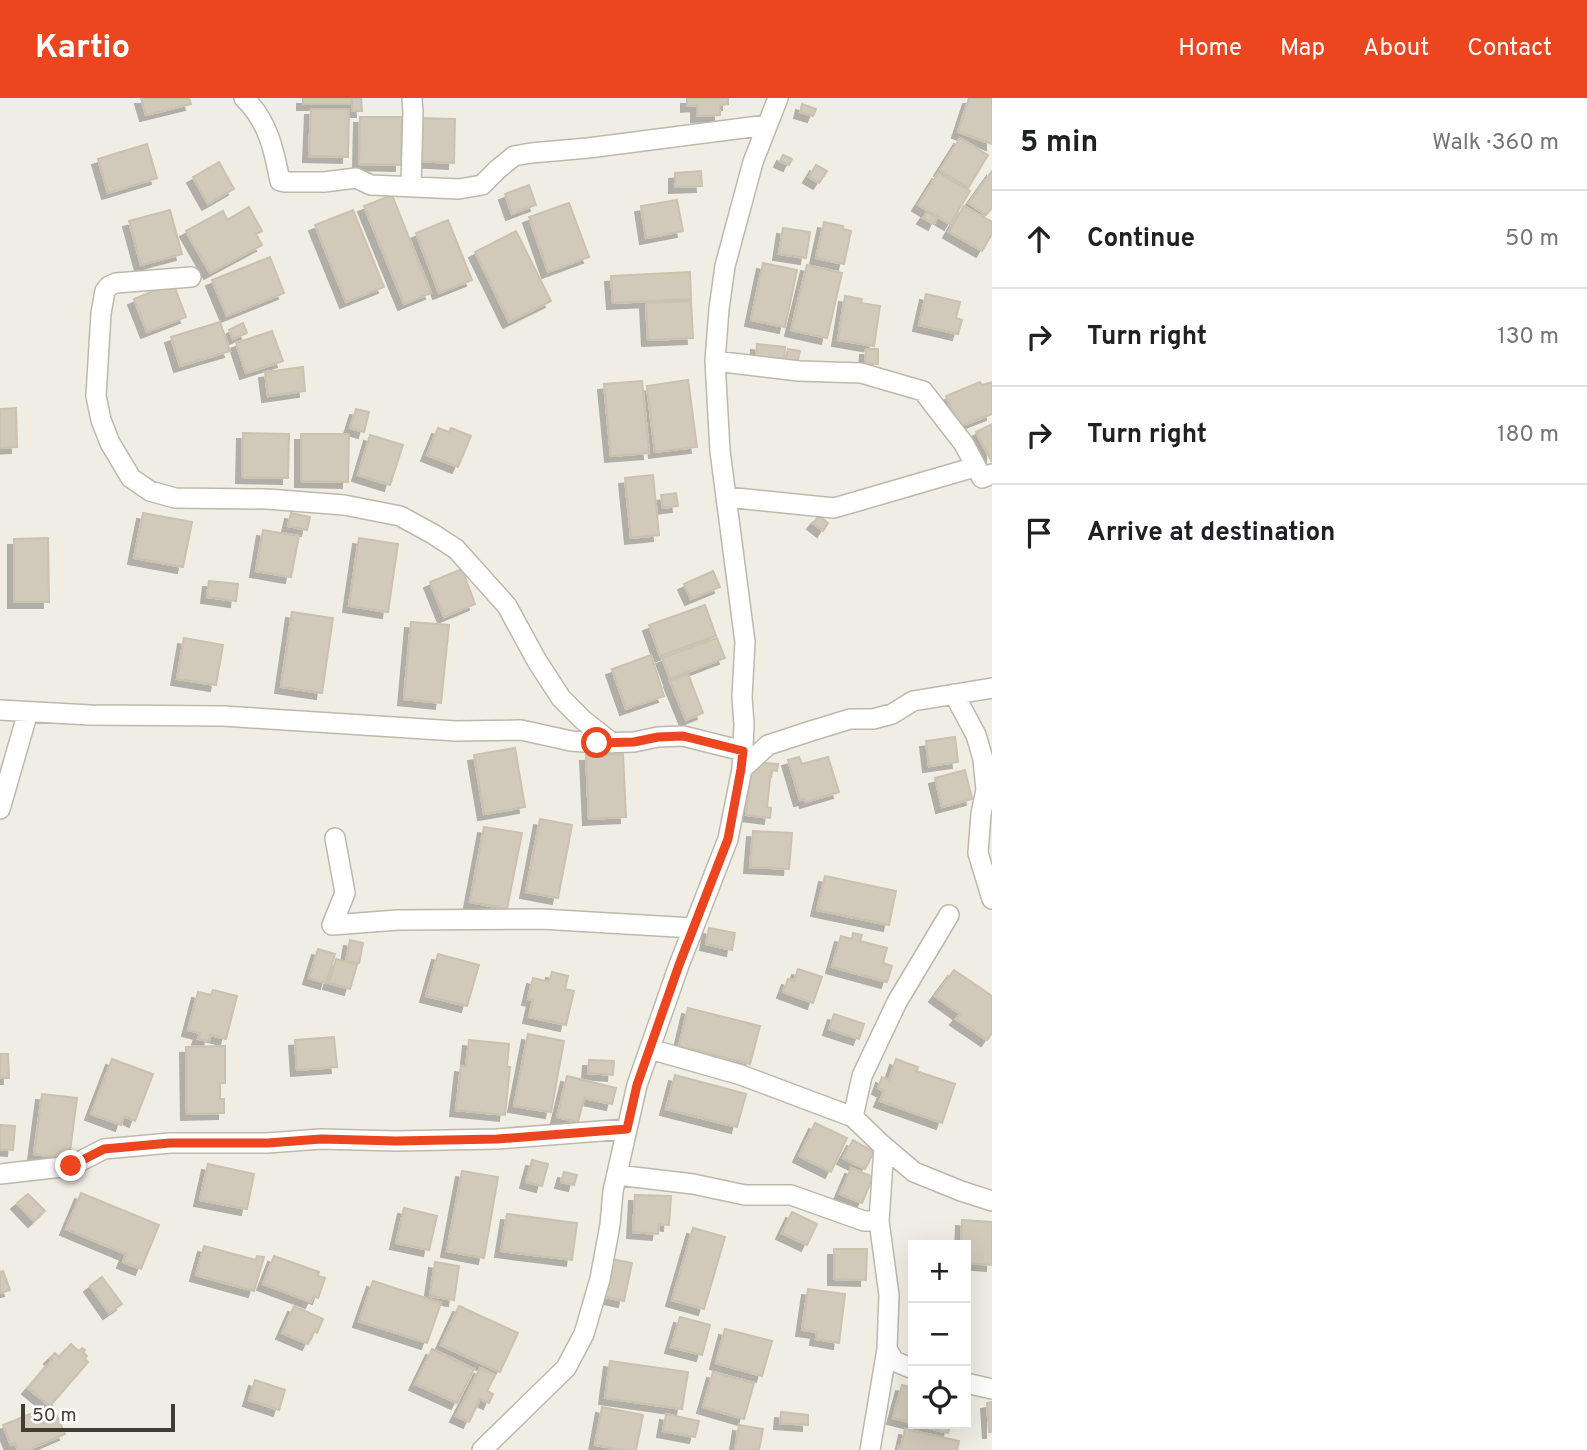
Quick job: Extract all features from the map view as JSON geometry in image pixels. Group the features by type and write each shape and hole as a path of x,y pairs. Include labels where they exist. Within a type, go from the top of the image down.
{"street":[{"path":"244,98 267,127 280,181 324,182 356,178 371,185 459,189 482,186 514,156 767,125"},
{"path":"411,186 414,112 412,98"},
{"path":"482,1450 566,1368 584,1334 600,1279 613,1191 637,1085 728,839 742,760 742,697 746,642 720,451 715,361 725,266 754,162 778,98"},
{"path":"191,277 116,283 105,291 101,313 96,396 110,443 131,478 150,491 175,498 267,499 344,505 400,516 433,534 456,549 507,606 561,698 612,743"},
{"path":"715,361 799,371 861,373 923,391 984,470 834,509 726,498"},
{"path":"742,760 768,745 850,719 873,719 892,714 913,701 992,688"},
{"path":"954,694 976,735 983,759 986,790 978,853 992,899"},
{"path":"0,710 90,715 223,716 456,731 521,730 572,741 597,743 683,736 742,760"},
{"path":"0,809 28,712"},
{"path":"744,724 768,745"},
{"path":"335,838 345,893 332,925 398,920 541,919 693,928"},
{"path":"853,1117 862,1076 897,1002 949,915"},
{"path":"650,1049 741,1075 853,1117 914,1172 992,1201"},
{"path":"0,1174 71,1166 104,1149 170,1143 268,1143 321,1139 497,1139 627,1129"},
{"path":"870,1450 887,1349 889,1295 880,1221 884,1147"},
{"path":"617,1175 693,1184 745,1195 791,1195 864,1221 880,1221"},
{"path":"887,1349 894,1362 908,1367"},
{"path":"971,1384 992,1389"}],"building":[{"path":"141,98 189,98 191,104 146,115"},
{"path":"303,98 352,98 352,104 303,104"},
{"path":"352,98 361,98 362,111 352,111"},
{"path":"687,98 728,98 728,104 720,105 720,115 697,116 697,105 687,106"},
{"path":"969,98 992,98 992,144 958,132"},
{"path":"802,104 816,109 813,116 800,112"},
{"path":"311,109 349,109 348,157 309,156"},
{"path":"360,117 402,117 401,165 359,164"},
{"path":"416,118 455,119 454,163 415,161"},
{"path":"960,138 988,155 968,188 940,170"},
{"path":"147,144 157,178 108,193 98,159"},
{"path":"783,155 792,159 789,165 780,161"},
{"path":"219,162 234,189 208,204 193,177"},
{"path":"816,165 827,171 819,183 809,177"},
{"path":"701,171 702,186 675,187 675,173"},
{"path":"992,171 992,208 986,215 969,203"},
{"path":"938,173 970,191 950,224 918,205"},
{"path":"529,185 536,205 512,214 505,194"},
{"path":"392,195 431,293 404,304 364,206"},
{"path":"677,200 683,231 646,238 641,206"},
{"path":"569,203 589,257 548,272 529,217"},
{"path":"964,206 992,222 992,234 982,251 949,232"},
{"path":"249,207 262,231 256,234 262,245 210,273 186,231 223,211 227,220"},
{"path":"170,210 182,254 141,265 129,221"},
{"path":"353,210 384,287 346,302 315,225"},
{"path":"927,212 937,218 934,224 923,218"},
{"path":"448,220 472,280 439,293 416,233"},
{"path":"824,222 843,226 843,229 851,231 844,264 816,258"},
{"path":"783,228 810,232 806,258 779,254"},
{"path":"516,231 551,301 509,322 475,252"},
{"path":"270,257 284,293 227,316 212,280"},
{"path":"763,263 797,270 785,327 751,320"},
{"path":"807,265 842,273 827,338 791,330"},
{"path":"690,272 691,299 613,303 611,276"},
{"path":"173,283 186,317 147,332 134,299"},
{"path":"926,294 960,302 956,318 962,320 958,334 919,325"},
{"path":"845,296 862,299 861,303 880,306 874,346 838,340"},
{"path":"691,301 693,338 648,340 646,303"},
{"path":"220,322 230,351 180,366 171,337"},
{"path":"243,323 247,333 233,339 229,330"},
{"path":"272,331 283,361 246,373 236,343"},
{"path":"757,344 785,347 784,359 756,357"},
{"path":"788,349 800,351 797,363 785,361"},
{"path":"866,349 878,349 878,364 865,363"},
{"path":"303,367 305,391 268,396 265,372"},
{"path":"688,380 697,447 655,452 647,386"},
{"path":"642,381 649,453 611,456 604,384"},
{"path":"980,382 982,385 992,382 992,414 959,427 946,396"},
{"path":"16,408 17,447 0,448 0,409"},
{"path":"356,409 369,412 364,432 350,428"},
{"path":"992,424 992,462 976,432"},
{"path":"438,428 449,432 451,428 471,436 458,467 427,455"},
{"path":"243,433 289,434 288,478 242,477"},
{"path":"301,434 349,434 348,482 301,481"},
{"path":"370,435 403,445 390,485 358,475"},
{"path":"653,475 659,535 631,538 625,478"},
{"path":"676,493 678,506 663,508 661,495"},
{"path":"143,513 192,522 183,567 134,558"},
{"path":"291,513 310,517 307,530 288,526"},
{"path":"819,516 828,523 823,531 813,523"},
{"path":"263,530 299,536 291,577 256,571"},
{"path":"48,538 49,602 14,602 14,539"},
{"path":"359,538 398,544 388,612 349,606"},
{"path":"462,569 475,604 444,617 430,582"},
{"path":"713,571 720,587 691,599 684,584"},
{"path":"209,581 238,584 236,601 207,597"},
{"path":"705,605 716,636 660,656 649,625"},
{"path":"292,612 333,618 322,693 281,687"},
{"path":"411,622 449,625 441,703 404,699"},
{"path":"184,638 223,645 216,685 177,679"},
{"path":"717,638 725,658 670,679 662,658"},
{"path":"651,655 664,696 626,709 612,669"},
{"path":"688,674 703,713 686,720 670,681"},
{"path":"955,737 958,762 929,766 926,741"},
{"path":"515,748 525,807 484,814 474,755"},
{"path":"623,754 626,817 589,819 586,755"},
{"path":"799,757 802,764 828,757 839,792 806,802 805,799 800,800 788,760"},
{"path":"752,762 778,764 777,771 771,770 767,807 771,808 770,818 746,815"},
{"path":"965,770 972,799 942,807 935,778"},
{"path":"540,819 572,825 558,898 526,892"},
{"path":"484,827 522,833 507,909 470,902"},
{"path":"753,831 792,833 789,869 750,867"},
{"path":"825,876 896,891 889,925 817,910"},
{"path":"709,928 735,933 732,950 706,944"},
{"path":"853,933 862,935 860,941 887,948 883,963 892,966 887,982 832,967 841,936 852,939"},
{"path":"350,940 363,943 359,963 346,961"},
{"path":"318,949 335,954 326,983 309,978"},
{"path":"438,954 479,965 467,1006 426,996"},
{"path":"336,959 357,965 350,989 329,983"},
{"path":"798,969 822,977 813,1003 783,992 788,979 794,981"},
{"path":"954,970 992,996 992,1033 987,1040 956,1019 960,1014 935,996"},
{"path":"552,972 568,976 565,989 574,991 566,1025 529,1017 533,1000 528,999 533,978 549,982"},
{"path":"213,990 237,996 226,1039 210,1035 209,1041 198,1039 200,1033 188,1030 198,992 211,995"},
{"path":"688,1008 760,1026 750,1064 679,1046"},
{"path":"834,1014 864,1024 859,1039 829,1029"},
{"path":"528,1034 564,1041 551,1112 514,1106"},
{"path":"334,1037 337,1067 297,1070 295,1040"},
{"path":"469,1040 509,1044 507,1067 510,1067 505,1115 456,1110 461,1066 466,1067"},
{"path":"225,1046 225,1083 220,1083 220,1099 224,1099 224,1113 187,1114 186,1047"},
{"path":"0,1054 8,1054 9,1078 0,1078"},
{"path":"112,1059 153,1074 135,1121 124,1116 121,1125 91,1114"},
{"path":"896,1059 918,1067 916,1071 955,1084 942,1123 880,1101 884,1091 878,1088 882,1077 889,1080"},
{"path":"589,1060 614,1061 613,1075 588,1073"},
{"path":"675,1075 746,1094 737,1127 666,1109"},
{"path":"567,1076 616,1088 612,1104 584,1098 578,1122 557,1117"},
{"path":"42,1094 77,1098 69,1159 34,1154"},
{"path":"815,1123 847,1138 831,1172 799,1156"},
{"path":"0,1125 15,1126 13,1150 0,1149"},
{"path":"853,1140 874,1152 865,1169 843,1158"},
{"path":"532,1160 548,1164 542,1186 526,1182"},
{"path":"208,1164 254,1174 247,1209 200,1200"},
{"path":"851,1168 873,1177 862,1203 840,1194"},
{"path":"462,1171 498,1177 484,1258 447,1251"},
{"path":"564,1172 577,1175 574,1185 561,1182"},
{"path":"81,1193 159,1225 141,1269 123,1262 126,1254 66,1229"},
{"path":"28,1194 45,1211 34,1221 17,1203"},
{"path":"635,1195 671,1196 669,1225 659,1224 658,1234 633,1232"},
{"path":"404,1208 437,1216 429,1250 396,1243"},
{"path":"792,1212 817,1224 807,1245 782,1233"},
{"path":"507,1214 577,1223 572,1260 501,1251"},
{"path":"962,1220 992,1222 992,1265 971,1263 971,1240 961,1240"},
{"path":"693,1228 725,1237 704,1309 672,1300"},
{"path":"204,1246 256,1260 257,1256 264,1257 254,1291 196,1275"},
{"path":"834,1249 867,1249 866,1280 834,1279"},
{"path":"274,1256 319,1272 318,1276 325,1278 318,1298 314,1296 311,1302 263,1284"},
{"path":"612,1259 632,1263 624,1301 605,1297"},
{"path":"435,1262 459,1266 454,1300 430,1296"},
{"path":"3,1271 10,1290 0,1293 0,1272"},
{"path":"102,1277 122,1304 109,1313 90,1286"},
{"path":"373,1281 441,1303 427,1343 359,1321"},
{"path":"808,1289 845,1294 839,1343 816,1339 817,1332 802,1330"},
{"path":"294,1306 323,1319 308,1344 282,1333"},
{"path":"459,1306 518,1333 500,1372 441,1345"},
{"path":"680,1317 710,1325 702,1355 671,1347"},
{"path":"725,1329 772,1341 762,1376 716,1363"},
{"path":"71,1344 79,1351 82,1348 85,1350 83,1352 88,1362 50,1406 28,1388 52,1360 50,1358 55,1353 59,1357"},
{"path":"432,1349 474,1369 457,1403 415,1384"},
{"path":"610,1361 688,1372 682,1409 605,1398"},
{"path":"480,1368 495,1375 487,1391 493,1394 489,1403 480,1399 469,1422 456,1416"},
{"path":"713,1372 754,1383 744,1419 703,1407"},
{"path":"255,1380 285,1390 279,1410 249,1400"},
{"path":"902,1385 908,1387 908,1422 893,1418"},
{"path":"992,1402 992,1432 989,1432 987,1403"},
{"path":"52,1405 65,1434 28,1450 18,1450 15,1443 11,1445 3,1425"},
{"path":"602,1407 643,1415 636,1450 595,1445"},
{"path":"781,1412 808,1415 808,1425 780,1423"},
{"path":"666,1414 699,1421 695,1437 663,1431"},
{"path":"739,1425 763,1429 759,1450 735,1450"},
{"path":"905,1429 959,1441 957,1450 898,1450"},
{"path":"933,1429 949,1429 948,1433"}],"route":[{"path":"71,1166 104,1149 170,1143 268,1143 321,1139 497,1139 627,1129 637,1085 679,965 728,839 743,751 683,736 597,743"}]}
